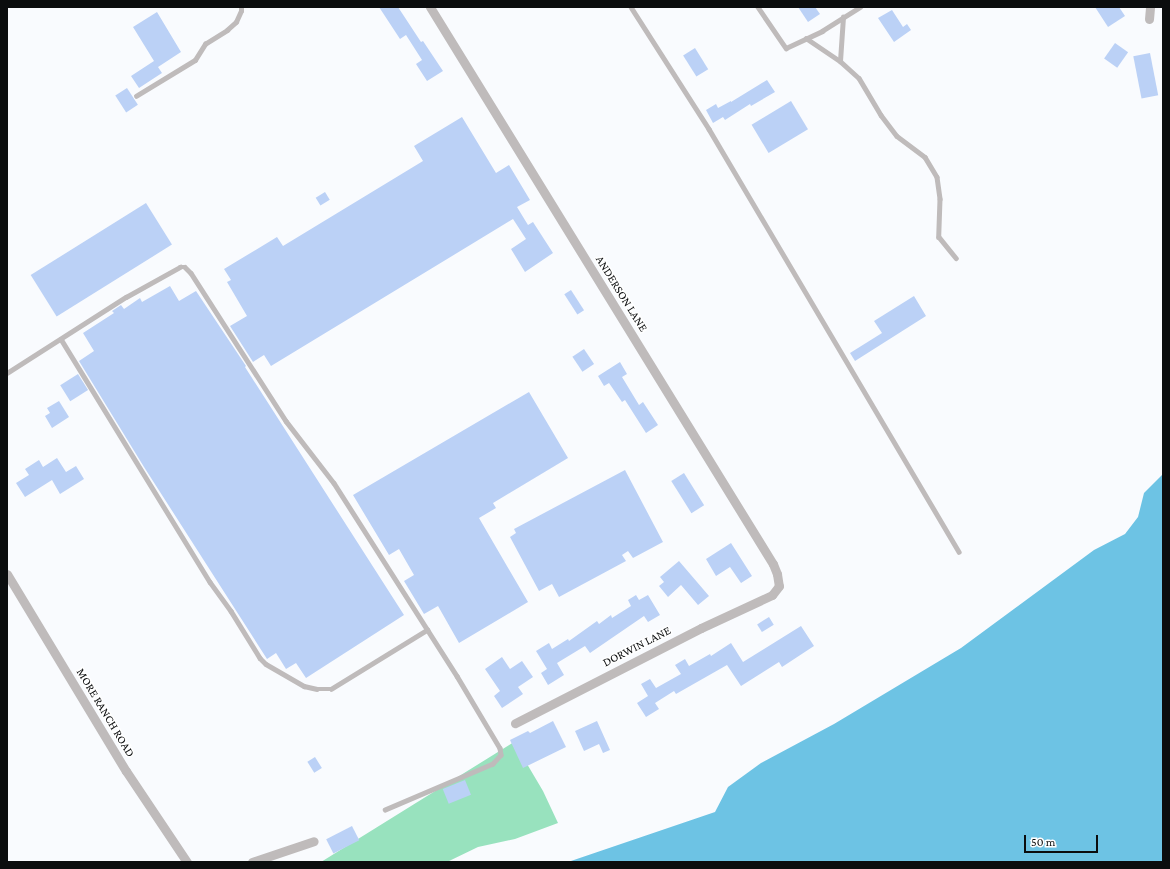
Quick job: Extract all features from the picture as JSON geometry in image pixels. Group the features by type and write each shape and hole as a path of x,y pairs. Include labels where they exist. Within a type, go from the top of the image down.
{"street":[{"name":"ANDERSON LANE","path":"430,7 773,564 779,586 772,595"},
{"path":"1149,19 1150,7"},
{"name":"MORE RANCH ROAD","path":"7,574 126,771 187,862"},
{"name":"DORWIN LANE","path":"515,723 716,621 772,595"},
{"path":"252,862 314,841"}],"lane":[{"path":"136,96 195,60 205,44 227,30 236,22 241,11 241,7"},
{"path":"631,7 709,129 959,552"},
{"path":"758,7 786,48 822,31 860,7"},
{"path":"840,61 843,17"},
{"path":"806,38 840,61 859,78 881,115 897,136 925,157 937,177 940,199 939,237 956,258"},
{"path":"7,373 126,297 180,267 185,268 201,288 286,421 334,483 428,630 492,734 501,755 493,764 385,810"},
{"path":"61,339 210,582 231,611 260,658 266,664 304,686 316,689 330,689 428,630"}],"green space":[{"path":"514,742 543,791 558,823 515,839 478,847 447,862 321,862"}],"water":[{"path":"1163,474 1163,862 568,862 715,812 728,787 761,763 834,724 961,648 1094,550 1125,534 1138,517 1144,493"}],"building":[{"path":"379,7 398,7 421,42 423,41 443,71 427,81 416,64 422,60 406,35 400,39"},
{"path":"798,7 815,7 820,14 808,22"},
{"path":"1095,7 1119,7 1125,16 1108,27"},
{"path":"892,10 903,27 907,24 911,30 894,42 878,18"},
{"path":"157,12 181,52 158,67 162,73 139,88 131,76 154,61 133,27"},
{"path":"1115,43 1128,52 1117,68 1104,59"},
{"path":"695,48 708,69 696,77 683,55"},
{"path":"1150,53 1158,95 1142,98 1133,56"},
{"path":"767,80 775,92 751,106 750,104 725,120 723,117 713,123 706,110 716,104 718,108 731,102"},
{"path":"127,88 138,105 126,112 115,96"},
{"path":"791,101 808,129 769,153 752,125"},
{"path":"462,117 496,173 509,165 530,200 517,207 528,225 533,222 553,253 525,272 511,249 526,239 513,219 271,366 264,355 253,362 230,326 247,316 227,282 231,280 224,269 277,237 283,246 423,161 414,146"},
{"path":"325,192 330,200 320,205 316,198"},
{"path":"146,203 172,245 57,317 31,275"},
{"path":"170,286 179,301 196,291 246,366 245,367 404,615 306,678 296,663 286,669 276,653 267,659 144,467 79,361 94,351 83,333 114,313 112,311 121,305 124,309 140,298 142,302"},
{"path":"571,290 584,310 577,314 564,294"},
{"path":"914,296 926,316 855,361 850,353 882,333 874,321"},
{"path":"584,349 594,364 582,372 572,357"},
{"path":"620,362 627,374 622,377 639,405 643,402 658,425 646,433 625,400 622,402 609,383 604,386 598,376"},
{"path":"78,374 88,390 70,401 60,385"},
{"path":"529,392 568,458 493,503 496,508 479,518 528,602 459,643 438,606 424,614 404,581 414,575 399,549 389,555 353,495"},
{"path":"59,401 69,417 52,428 45,416 50,413 47,408"},
{"path":"57,458 66,472 76,466 84,479 60,494 52,480 25,497 16,483 29,475 25,469 39,460 43,467"},
{"path":"625,470 663,542 633,558 628,551 622,555 626,561 559,597 552,584 539,591 510,537 516,533 514,529"},
{"path":"684,473 704,505 691,513 671,481"},
{"path":"731,543 752,576 741,583 730,567 716,576 706,559"},
{"path":"679,561 709,596 698,605 681,585 668,597 659,586 664,582 660,577"},
{"path":"636,595 639,600 648,595 660,615 648,622 644,616 590,653 585,646 557,663 564,675 548,685 541,673 547,669 536,651 549,643 552,649 568,639 569,641 597,621 599,624 611,615 612,618 631,606 628,600"},
{"path":"769,617 774,625 762,632 757,624"},
{"path":"801,626 814,646 782,667 779,662 741,686 727,665 676,694 674,691 655,703 659,709 646,717 637,703 648,696 641,684 650,679 656,688 681,674 675,665 685,659 689,666 710,654 711,656 731,643 743,662"},
{"path":"502,657 510,669 522,661 533,677 518,687 523,694 502,708 494,696 500,691 485,669"},
{"path":"553,721 566,747 523,768 510,740 528,731 530,733"},
{"path":"597,721 610,750 603,753 599,744 584,751 575,731"},
{"path":"315,757 322,768 314,773 307,762"},
{"path":"465,780 471,795 449,804 443,789"},
{"path":"352,826 359,840 333,853 326,839"}]}
